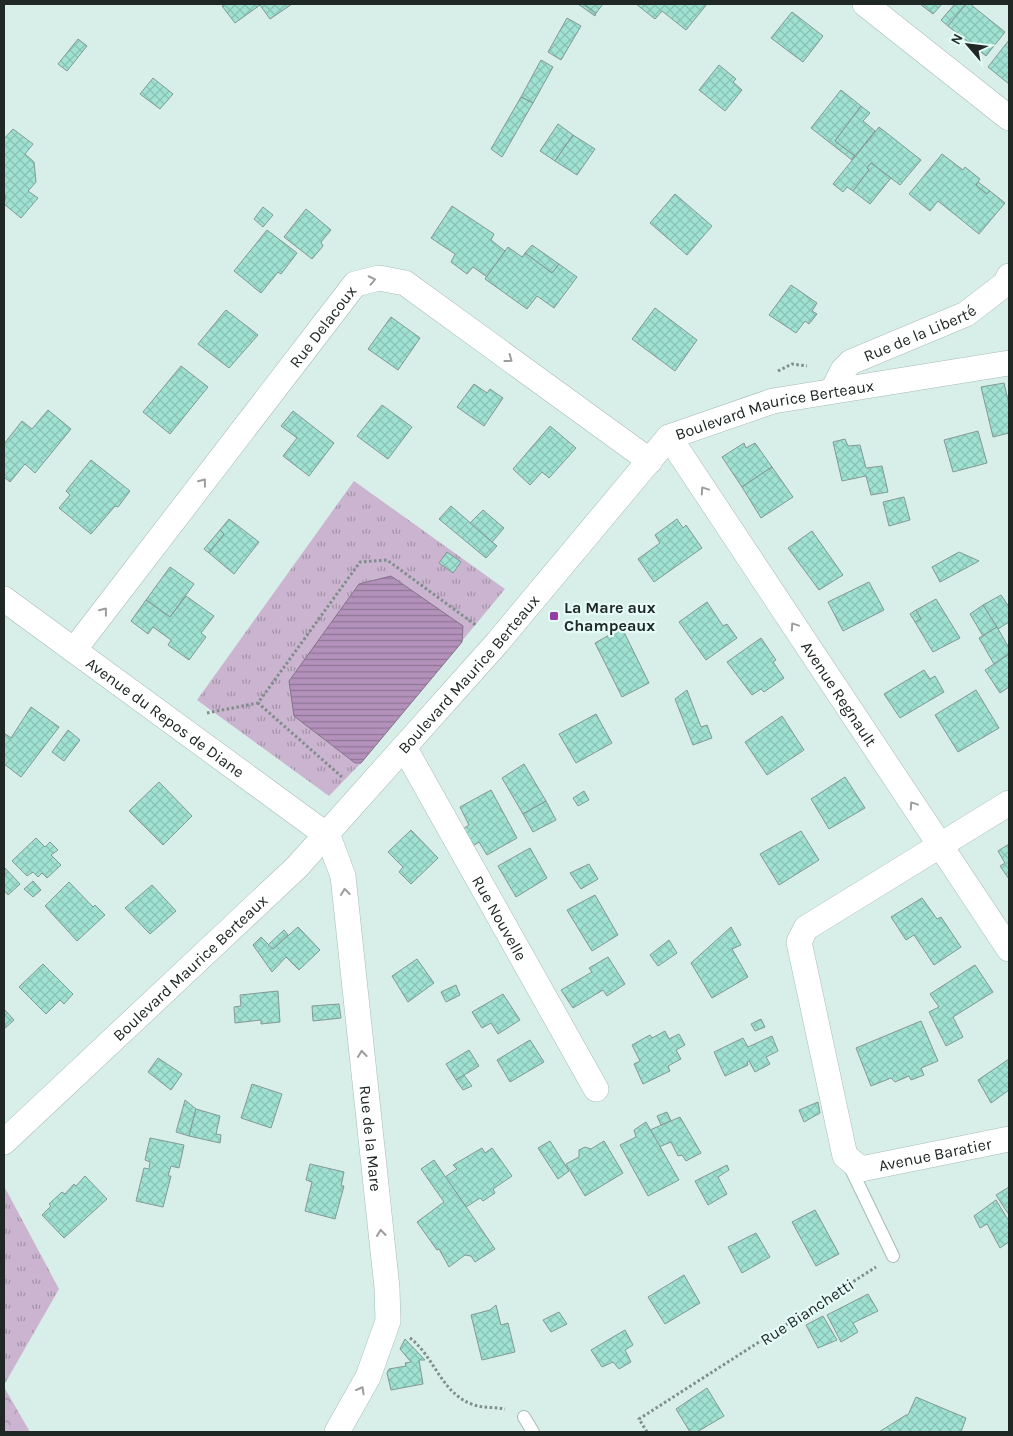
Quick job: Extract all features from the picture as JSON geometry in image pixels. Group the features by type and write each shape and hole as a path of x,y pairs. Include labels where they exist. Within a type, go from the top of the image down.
{"street":[{"path":"871,5 1009,118"},
{"name":"Rue de la Liberté","path":"833,390 843,370 851,362 966,314 1005,284 1009,276"},
{"name":"Rue Delacoux","path":"74,650 356,284 379,278 405,283 650,461"},
{"name":"Boulevard Maurice Berteaux","path":"4,1142 328,836 497,643 668,437 773,401 1009,363"},
{"name":"Avenue Regnault","path":"668,437 1009,949"},
{"name":"Avenue du Repos de Diane","path":"4,599 328,836"},
{"name":"Rue Nouvelle","path":"404,748 596,1089"},
{"path":"853,1162 799,942 806,928 1009,803"},
{"name":"Rue de la Mare","path":"328,836 344,876 388,1321 368,1377 338,1432"},
{"name":"Avenue Baratier","path":"853,1162 1009,1139"}],"lane":[{"path":"853,1162 893,1256"},
{"path":"524,1417 533,1432"}],"path":[{"path":"187,734 203,714 258,703 360,562 388,560 497,643"},
{"path":"258,703 362,796"},
{"name":"Rue Bianchetti","path":"647,1432 639,1419 893,1256"},
{"path":"388,1321 415,1342 436,1368 444,1384 460,1397 475,1405 515,1412 524,1417"}],"green space":[{"path":"354,481 505,589 361,763 329,796 197,700"},
{"path":"4,1186 59,1289 4,1385"},
{"path":"4,1387 30,1432 4,1432"}],"shaded area":[{"path":"391,576 463,626 462,642 361,763 355,763 294,716 289,681 359,584"}],"building":[{"path":"225,4 292,4 270,19 260,5 235,23 222,6"},
{"path":"578,4 584,4 596,13 595,16"},
{"path":"584,4 603,4 596,13"},
{"path":"636,4 707,4 686,30 662,11 655,19"},
{"path":"920,4 942,4 933,14"},
{"path":"955,4 966,4 948,26 941,20"},
{"path":"966,4 970,4 1005,32 986,56 948,26"},
{"path":"792,12 823,36 803,62 771,38"},
{"path":"567,18 581,26 561,60 548,52"},
{"path":"78,39 87,46 67,71 58,64"},
{"path":"1009,40 1009,84 988,67"},
{"path":"541,60 553,67 533,103 521,97"},
{"path":"719,65 736,79 733,82 742,90 725,111 699,90"},
{"path":"153,78 173,94 160,109 140,94"},
{"path":"841,90 861,106 835,141 855,156 852,160 811,128"},
{"path":"521,97 533,103 502,157 491,149"},
{"path":"861,106 870,113 863,121 875,131 855,156 835,141"},
{"path":"558,124 573,135 555,161 540,151"},
{"path":"879,127 921,160 900,185 871,163 867,168 869,170 853,191 847,187 843,192 833,184"},
{"path":"13,129 33,144 25,154 34,162 36,182 28,191 38,198 21,218 4,204 6,196 4,194 4,139"},
{"path":"573,135 595,149 577,175 555,161"},
{"path":"942,154 963,170 965,167 980,179 976,185 987,194 990,191 1005,203 979,234 938,201 930,211 909,194"},
{"path":"871,163 891,178 870,204 853,191 869,170 867,168"},
{"path":"978,182 990,191 987,194 976,185"},
{"path":"675,194 712,226 687,255 650,223"},
{"path":"452,206 494,234 491,240 505,251 487,277 473,267 467,274 451,262 455,254 431,238"},
{"path":"263,207 273,215 263,227 254,219"},
{"path":"306,209 331,230 321,242 323,246 312,259 284,237"},
{"path":"267,230 297,253 281,274 278,272 261,293 234,271"},
{"path":"532,245 559,264 552,273 525,253"},
{"path":"508,247 522,257 525,253 552,273 559,264 577,277 554,308 537,296 527,309 485,279"},
{"path":"791,285 817,303 812,311 817,314 809,324 805,321 796,333 769,315"},
{"path":"655,308 697,340 675,371 632,339"},
{"path":"226,310 258,335 229,368 198,344"},
{"path":"391,317 420,338 398,370 368,349"},
{"path":"181,366 208,387 170,434 143,412"},
{"path":"1004,383 1009,404 1009,433 993,437 981,387"},
{"path":"474,384 487,393 490,389 503,398 484,426 457,407"},
{"path":"382,405 412,427 388,459 357,436"},
{"path":"48,410 71,429 35,473 25,464 10,482 4,477 4,444 22,421 32,429"},
{"path":"293,411 334,443 309,476 283,456 297,438 281,426"},
{"path":"550,426 576,448 549,478 542,472 530,485 513,469"},
{"path":"978,431 987,463 953,472 944,440"},
{"path":"845,439 848,446 860,445 866,468 882,466 888,492 871,495 866,476 842,481 833,442"},
{"path":"744,443 746,448 755,443 772,467 742,487 722,457"},
{"path":"91,460 130,491 118,507 115,506 91,534 59,508 70,495 66,491"},
{"path":"772,467 793,497 761,518 742,487"},
{"path":"904,497 910,520 889,526 883,502"},
{"path":"451,506 497,546 486,558 439,519"},
{"path":"483,510 504,528 492,542 470,523"},
{"path":"229,519 259,542 234,574 209,553 224,534 220,530"},
{"path":"677,519 683,528 686,525 702,548 654,582 638,559 660,543 655,535"},
{"path":"220,530 224,534 209,553 204,549"},
{"path":"812,531 843,575 819,590 788,548"},
{"path":"447,552 461,562 453,573 439,563"},
{"path":"959,552 979,561 940,582 932,567"},
{"path":"170,567 194,584 170,617 146,600"},
{"path":"869,582 884,610 843,631 828,602"},
{"path":"1001,595 1009,607 1009,622 998,629 983,605"},
{"path":"186,596 214,616 201,633 206,637 189,660 168,645 171,640 153,627 148,634 131,621 146,600 170,617"},
{"path":"936,599 960,638 933,652 915,622 921,619 916,610"},
{"path":"707,602 723,626 727,624 737,638 706,660 679,622"},
{"path":"983,605 997,627 983,636 970,614"},
{"path":"916,610 921,619 915,622 910,614"},
{"path":"997,627 1009,648 1009,654 994,664 979,638"},
{"path":"622,628 649,683 622,697 595,643"},
{"path":"761,638 776,660 773,662 784,678 764,692 761,689 752,695 727,662"},
{"path":"1009,654 1009,687 1000,693 985,670"},
{"path":"924,670 930,679 935,676 944,692 900,718 884,694"},
{"path":"687,690 701,727 707,725 712,738 693,745 675,699"},
{"path":"976,690 999,728 958,752 935,715"},
{"path":"31,707 59,727 21,777 4,764 4,733 11,738"},
{"path":"596,714 612,743 576,763 559,734"},
{"path":"782,716 804,750 767,775 745,742"},
{"path":"68,730 80,740 64,761 52,752"},
{"path":"524,764 546,801 523,814 502,778"},
{"path":"845,777 865,808 829,829 811,799"},
{"path":"159,782 192,816 163,845 129,811"},
{"path":"491,790 517,838 487,855 479,842 473,846 463,829 469,825 460,807"},
{"path":"584,791 589,800 578,806 573,798"},
{"path":"546,801 556,820 533,832 523,814"},
{"path":"411,830 438,858 411,884 399,872 403,867 388,852"},
{"path":"801,831 819,860 779,885 760,854"},
{"path":"36,838 45,847 50,842 58,850 51,855 61,865 47,878 42,873 38,877 33,872 27,876 12,861"},
{"path":"1009,844 1009,879 1000,866 1005,863 998,851"},
{"path":"530,848 547,878 516,897 498,866"},
{"path":"589,864 598,879 581,889 570,873"},
{"path":"5,868 20,884 8,895 4,890"},
{"path":"33,881 41,890 33,897 24,889"},
{"path":"69,882 93,907 95,905 105,915 77,941 45,906"},
{"path":"152,885 176,911 150,934 125,908"},
{"path":"595,895 618,935 592,951 567,910"},
{"path":"922,898 937,919 941,917 961,947 934,965 914,935 906,940 891,917"},
{"path":"298,927 320,950 299,970 286,957 272,972 253,945 261,937 273,949"},
{"path":"731,927 741,945 732,949 748,977 712,998 691,963"},
{"path":"284,930 288,935 273,949 268,945"},
{"path":"669,940 677,953 658,966 650,955"},
{"path":"608,957 625,984 607,996 603,990 573,1008 561,990 592,972 589,968"},
{"path":"417,959 434,983 408,1002 392,976"},
{"path":"43,964 73,994 64,1004 60,1000 46,1014 19,987"},
{"path":"975,965 993,992 953,1017 963,1037 946,1046 929,1012 939,1007 930,994"},
{"path":"456,985 460,995 446,1002 441,992"},
{"path":"278,991 280,1022 261,1024 261,1020 235,1023 234,1007 241,1006 240,995"},
{"path":"503,994 520,1020 498,1034 491,1023 482,1028 472,1012"},
{"path":"339,1004 341,1018 313,1021 312,1006"},
{"path":"4,1009 14,1020 4,1029"},
{"path":"761,1019 765,1027 755,1031 751,1024"},
{"path":"921,1021 938,1061 921,1068 924,1075 911,1080 909,1076 895,1082 891,1078 871,1086 856,1048"},
{"path":"665,1031 669,1039 679,1034 685,1045 676,1050 681,1059 668,1066 670,1071 643,1084 634,1064 640,1061 632,1045 650,1035 652,1038"},
{"path":"772,1036 778,1051 766,1057 770,1064 755,1072 749,1061 747,1062 748,1065 725,1076 714,1052 743,1038 748,1047"},
{"path":"530,1040 544,1062 510,1082 497,1060"},
{"path":"469,1050 479,1066 456,1080 446,1064"},
{"path":"158,1058 182,1074 171,1090 148,1072"},
{"path":"1009,1059 1009,1090 991,1103 978,1080"},
{"path":"464,1075 472,1086 463,1090 456,1080"},
{"path":"252,1084 282,1094 271,1128 241,1118"},
{"path":"185,1100 196,1109 189,1136 176,1132"},
{"path":"818,1102 820,1113 804,1122 799,1110"},
{"path":"196,1109 220,1116 216,1134 221,1135 220,1143 189,1136"},
{"path":"667,1112 671,1121 661,1125 657,1116"},
{"path":"680,1117 701,1153 686,1161 682,1155 678,1156 671,1142 659,1147 650,1130"},
{"path":"646,1122 679,1180 648,1196 620,1145 636,1137 634,1130"},
{"path":"150,1138 184,1145 179,1168 171,1166 168,1176 171,1176 163,1207 136,1201 144,1168 149,1169 150,1162 145,1160"},
{"path":"550,1141 569,1171 558,1179 538,1148"},
{"path":"604,1141 623,1173 585,1196 566,1164 579,1157 579,1150 585,1147 591,1149"},
{"path":"482,1148 485,1153 492,1148 512,1176 493,1189 495,1193 483,1201 480,1198 466,1207 445,1177 457,1169 453,1165"},
{"path":"434,1160 495,1249 475,1262 471,1256 465,1255 449,1267 439,1249 437,1250 417,1222 444,1202 421,1169"},
{"path":"310,1164 344,1172 341,1186 344,1186 335,1219 305,1211 312,1182 306,1180"},
{"path":"727,1165 729,1170 718,1177 727,1194 708,1205 695,1181"},
{"path":"85,1176 107,1199 64,1238 42,1215 51,1206 49,1204 62,1192 65,1194"},
{"path":"1009,1187 1009,1215 996,1195"},
{"path":"996,1200 1009,1221 1009,1242 1000,1248 987,1224 980,1228 974,1216"},
{"path":"815,1210 839,1254 816,1266 792,1222"},
{"path":"756,1233 770,1257 742,1273 728,1247"},
{"path":"684,1275 700,1303 665,1324 648,1297"},
{"path":"868,1294 878,1311 853,1323 858,1332 841,1342 827,1315"},
{"path":"496,1305 501,1325 508,1323 515,1352 482,1360 471,1315 490,1310"},
{"path":"559,1312 567,1324 551,1332 543,1320"},
{"path":"823,1316 837,1340 818,1348 806,1325"},
{"path":"625,1330 633,1345 625,1350 631,1362 619,1369 613,1362 602,1367 591,1350"},
{"path":"405,1339 425,1360 419,1360 423,1384 391,1390 387,1373 389,1369 406,1366 405,1363 411,1362 400,1349"},
{"path":"707,1388 724,1416 697,1432 690,1432 676,1409"},
{"path":"916,1397 966,1418 961,1432 879,1432 908,1415"}],"place":[{"name":"La Mare aux Champeaux","path":"554,616"}]}
